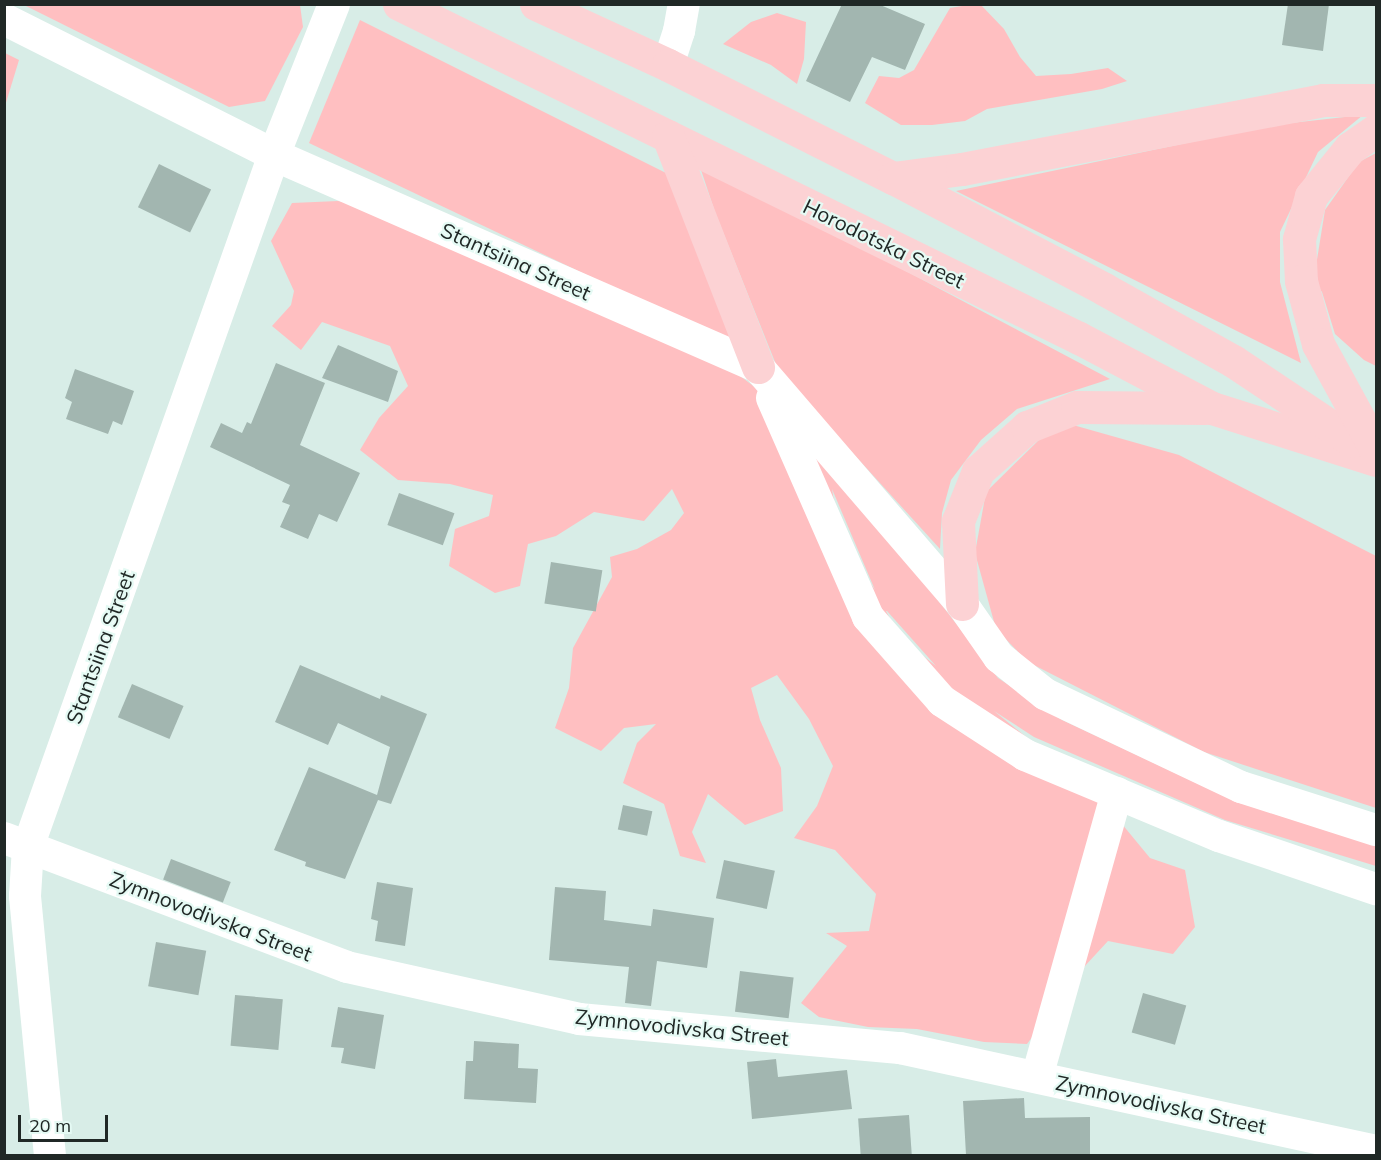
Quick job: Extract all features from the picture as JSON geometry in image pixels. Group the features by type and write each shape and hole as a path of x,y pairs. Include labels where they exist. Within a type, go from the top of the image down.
{"main road":[{"name":"Horodotska Street","path":"399,4 1079,338 1212,408 1377,459"},
{"name":"Horodotska Street","path":"536,4 668,65 893,178 1104,289 1233,361 1377,459"},
{"path":"893,178 962,169 1323,100 1377,100"},
{"path":"1377,130 1350,148 1311,196 1299,239 1301,281 1318,344 1377,450"},
{"path":"668,136 758,367"},
{"path":"962,604 958,521 978,471 1026,428 1077,407 1212,408"}],"street":[{"name":"Stantsiina Street","path":"50,1155 25,896 16,843 274,155 334,4"},
{"path":"668,65 679,31 684,4"},
{"name":"Stantsiina Street","path":"4,19 274,155 758,367"},
{"path":"758,367 962,604 999,657 1045,694 1240,787 1377,830"},
{"path":"758,367 868,617 942,701 1025,754 1219,836 1377,889"},
{"path":"1037,1077 1117,793"},
{"name":"Zymnovodivska Street","path":"16,843 358,970 579,1019 900,1048 1377,1151"}],"shaded area":[{"path":"24,5 300,5 303,27 265,101 229,107"},
{"path":"981,5 1004,29 1020,57 1036,76 1071,74 1108,68 1127,81 1102,89 987,109 965,121 932,125 901,125 865,103 879,76 899,78 914,70 950,8"},
{"path":"777,13 806,22 804,59 797,84 771,65 723,44 751,22"},
{"path":"360,20 674,177 732,344 309,143"},
{"path":"5,53 19,60 5,106"},
{"path":"1363,115 1318,152 1280,232 1280,282 1301,363 956,191 1273,125"},
{"path":"1376,153 1376,366 1364,360 1335,334 1322,292 1316,284 1318,280 1315,272 1325,210 1359,162"},
{"path":"698,161 1110,379 1017,409 981,440 951,480 942,513 940,549 779,372 715,212"},
{"path":"338,201 387,210 711,354 756,388 890,538 998,678 1062,720 1237,802 1376,846 1376,866 1225,820 1034,737 994,711 1063,767 1117,818 1150,858 1185,870 1195,927 1173,954 1108,941 1084,967 1027,1044 984,1042 917,1029 868,1027 819,1017 801,1003 847,946 826,933 869,931 876,894 835,850 794,838 817,806 833,766 809,719 777,675 751,688 760,720 781,768 783,811 745,825 708,794 692,832 706,863 680,856 664,804 623,783 637,743 656,724 624,728 601,751 555,728 569,688 573,648 612,577 610,557 637,549 671,530 684,513 672,489 644,521 594,512 556,536 528,544 520,586 495,593 449,566 455,529 489,516 493,495 450,484 398,480 360,450 379,418 408,386 390,346 322,322 301,350 272,326 291,305 294,291 271,241 292,203","holes":["832,489 875,590 840,539","887,611 936,666 900,638"]},
{"path":"1073,425 1179,455 1376,556 1376,808 1204,752 1028,662 996,629 975,553 986,492 1041,438"}],"building":[{"path":"842,4 878,4 925,24 905,70 872,57 850,102 806,81"},
{"path":"1288,4 1329,4 1323,51 1282,45"},
{"path":"159,164 211,189 190,233 138,207"},
{"path":"338,345 398,371 388,402 322,378"},
{"path":"276,363 325,383 300,445 360,473 337,522 319,514 308,539 280,527 290,505 282,502 290,485 210,447 221,423 242,433 247,422 251,424"},
{"path":"75,369 134,391 122,425 113,421 108,434 66,419 72,402 65,398"},
{"path":"399,493 454,513 443,545 387,525"},
{"path":"551,562 602,570 596,612 544,603"},
{"path":"300,665 380,699 381,695 427,714 391,804 378,800 345,879 305,866 306,862 274,850 309,767 377,795 390,747 338,723 328,745 275,722"},
{"path":"132,684 184,706 169,739 118,717"},
{"path":"623,805 652,811 647,836 618,829"},
{"path":"171,859 231,882 223,902 163,880"},
{"path":"724,860 775,871 767,909 716,898"},
{"path":"377,882 413,888 405,946 375,941 378,921 371,919"},
{"path":"555,887 606,891 604,920 651,926 653,909 714,918 707,968 657,961 651,1006 625,1003 629,967 549,960"},
{"path":"156,942 206,951 198,995 148,986"},
{"path":"740,971 794,978 789,1018 735,1012"},
{"path":"1143,993 1186,1005 1175,1045 1132,1032"},
{"path":"235,995 283,999 278,1050 231,1046"},
{"path":"338,1007 384,1015 375,1069 341,1063 344,1048 331,1047"},
{"path":"474,1041 519,1044 518,1068 538,1069 536,1103 464,1099 466,1061 473,1061"},
{"path":"776,1059 778,1077 847,1070 852,1109 752,1119 747,1062"},
{"path":"1024,1098 1025,1118 1090,1117 1090,1155 966,1155 963,1101"},
{"path":"909,1115 912,1155 861,1156 858,1119"}]}
